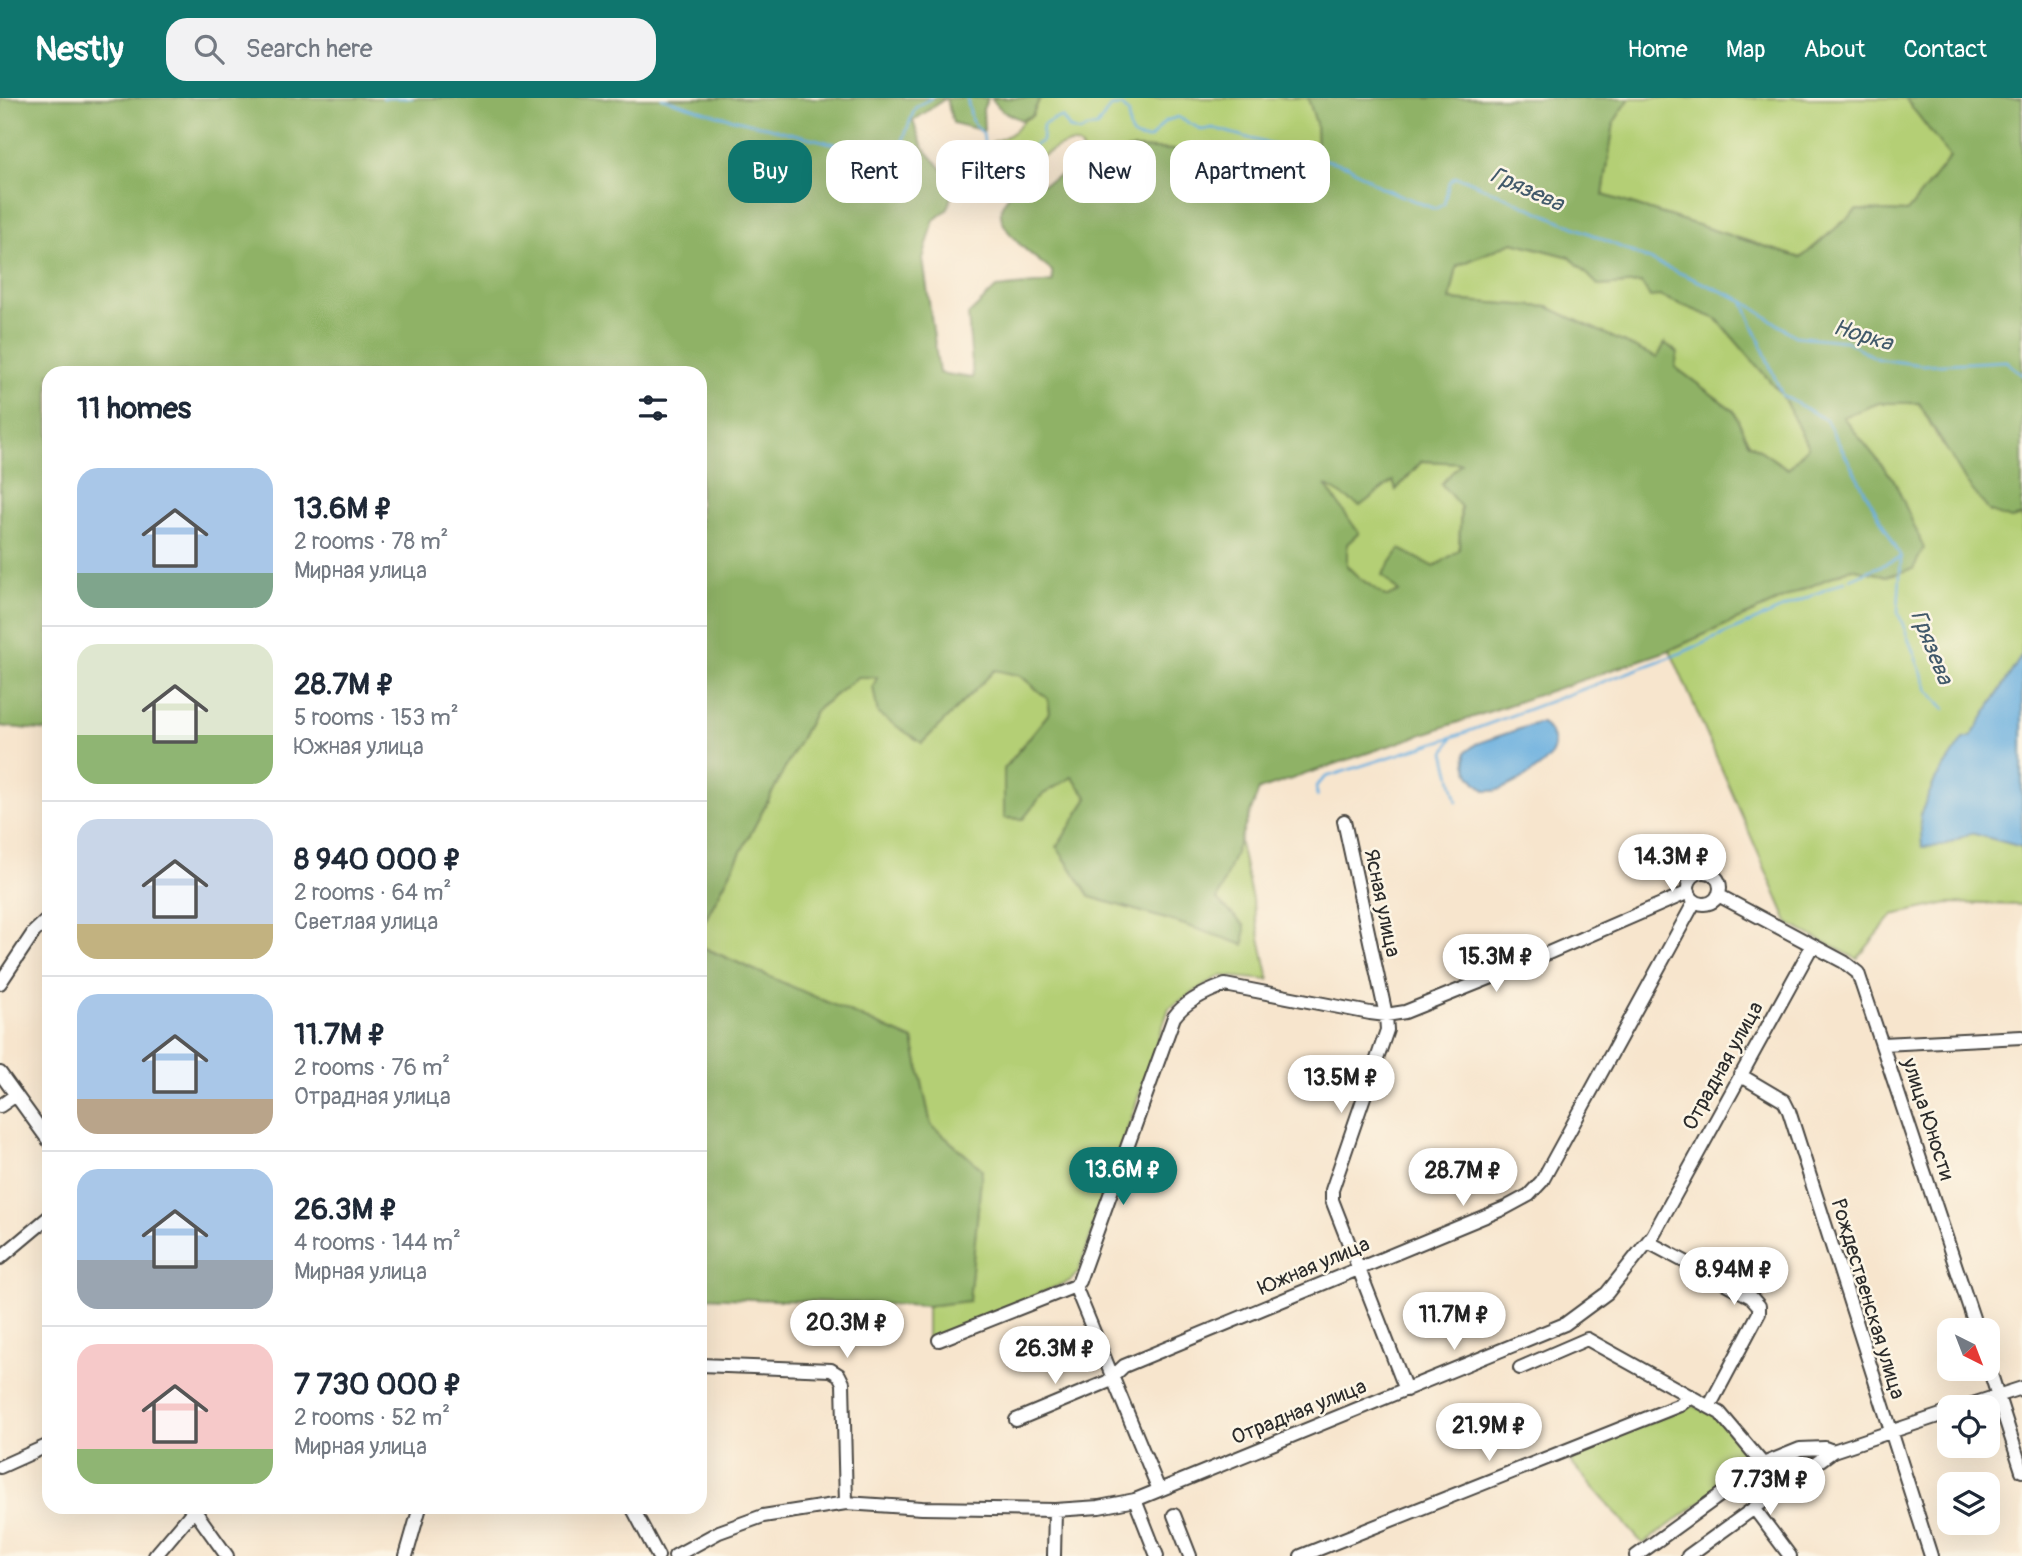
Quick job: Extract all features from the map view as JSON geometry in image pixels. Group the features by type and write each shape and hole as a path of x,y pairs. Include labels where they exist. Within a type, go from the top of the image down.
{"street":[{"name":"Ясная улица","path":"1344,821 1386,1015 1385,1039 1332,1190 1332,1200 1406,1390"},
{"path":"1706,872 1718,880 1718,895 1711,902 1706,904 1692,897 1688,887 1692,877 1706,872"},
{"name":"улица Юности","path":"1718,895 1858,972 1973,1318"},
{"path":"939,1340 1075,1286 1079,1281 1174,1017 1185,1006 1225,985 1386,1015 1405,1012 1692,897"},
{"name":"Южная улица","path":"1016,1420 1107,1382 1124,1366 1505,1208 1529,1195 1542,1181 1692,897"},
{"path":"0,983 34,932 42,925"},
{"name":"Отрадная улица","path":"676,1556 719,1532 763,1517 846,1503 922,1508 1055,1510 1099,1507 1135,1500 1565,1324 1606,1293 1648,1242 1812,946"},
{"path":"1883,1044 2022,1037"},
{"path":"0,1073 42,1131"},
{"name":"Рождественская улица","path":"1740,1075 1784,1101 1789,1111 1931,1556"},
{"path":"0,1106 16,1096"},
{"path":"0,1258 42,1223"},
{"path":"1648,1242 1751,1297 1759,1306 1759,1313 1709,1407"},
{"path":"1075,1286 1159,1490"},
{"path":"1520,1368 1587,1339 1720,1413 1763,1464"},
{"path":"707,1364 831,1370 839,1375 843,1383 846,1503"},
{"path":"2000,1395 2022,1388"},
{"path":"1301,1556 1680,1405 1691,1396"},
{"path":"2000,1402 2022,1471"},
{"path":"1688,1556 1833,1451 1937,1416"},
{"path":"0,1467 42,1448"},
{"path":"1636,1556 1763,1464 1800,1448 1825,1448 1833,1451"},
{"path":"1135,1500 1157,1556"},
{"path":"1754,1508 1790,1556"},
{"path":"1054,1556 1055,1510"},
{"path":"155,1556 189,1514"},
{"path":"197,1514 227,1556"},
{"path":"406,1556 418,1514"},
{"path":"636,1514 658,1556"},
{"path":"1174,1515 1190,1556"}],"green space":[{"path":"0,98 946,98 913,121 920,140 826,140 826,203 922,203 922,144 936,162 936,203 949,203 948,209 934,220 923,259 939,373 973,378 968,315 996,288 1053,282 1052,271 1026,251 1009,232 1001,213 1004,203 1049,203 1049,181 1063,174 1063,203 1156,203 1156,149 1170,150 1170,203 1330,203 1330,140 1317,140 1316,123 1308,98 1630,98 1614,122 1603,195 1801,258 1857,210 1907,212 1950,157 1905,98 2022,98 2022,516 2011,519 1990,512 1966,482 1919,403 1879,403 1843,417 1894,480 1924,548 1913,569 1887,576 1851,568 1670,650 1259,790 1217,900 1245,926 1244,945 1090,897 1057,847 1088,798 1072,777 1042,795 1023,819 1004,818 1004,769 1050,712 1048,699 1021,676 995,670 922,743 878,714 873,687 877,677 858,677 815,711 707,917 707,366 42,366 42,730 0,726","holes":["1513,242 1570,257 1599,286 1641,283 1650,297 1660,296 1717,319 1782,395 1808,447 1788,469 1748,442 1734,411 1675,367 1678,353 1665,343 1657,358 1548,307 1450,300 1457,266","1422,461 1461,463 1441,484 1461,507 1459,550 1434,567 1400,549 1382,575 1399,592 1387,597 1347,566 1347,544 1359,533 1325,485 1360,506 1393,481 1396,490"]},
{"path":"946,98 988,98 983,109 984,131 953,123"},
{"path":"991,98 1040,98 1032,116 1021,120 1002,111"},
{"path":"1040,98 1308,98 1316,123 1317,140 1170,140 1170,150 1156,149 1156,140 1063,140 1063,146 1049,152 1049,140 997,140 1014,131 1032,116"},
{"path":"1630,98 1905,98 1950,157 1907,212 1857,210 1801,258 1603,195 1614,122"},
{"path":"1513,242 1570,257 1600,286 1642,283 1660,296 1717,319 1782,395 1809,447 1788,469 1748,442 1734,411 1675,367 1665,343 1658,359 1548,307 1450,300 1457,266"},
{"path":"1879,403 1919,403 1941,443 2011,519 2022,516 2022,655 1971,737 1922,846 1942,846 1971,833 2022,847 2022,905 1948,903 1893,915 1857,959 1789,924 1670,650 1851,568 1887,576 1894,480 1842,417"},
{"path":"1422,461 1462,462 1459,551 1400,592 1387,597 1347,566 1347,544 1323,483 1393,481 1396,490"},
{"path":"995,669 1021,676 1048,699 1050,712 1004,769 1004,818 1023,819 1042,795 1072,777 1088,798 1057,847 1090,897 1244,944 1244,926 1217,901 1239,839 1269,980 1220,976 1169,1008 1078,1273 1070,1281 927,1340 927,1306 969,1300 982,1169 931,1125 913,1040 707,949 707,917 815,711 858,677 877,676 922,743"},
{"path":"707,949 913,1040 931,1125 982,1169 969,1301 927,1306 707,1297"},
{"path":"1692,1405 1715,1416 1753,1460 1752,1465 1643,1544 1566,1457"}],"water":[{"path":"2022,655 2022,847 1971,833 1942,846 1922,847 1920,815 1935,780 1963,739 1971,737"},
{"path":"1542,723 1554,742 1550,757 1518,781 1498,790 1486,791 1470,775 1466,752 1476,744"}],"waterway":[{"name":"Грязева","path":"383,98 412,98"},
{"name":"Грязева","path":"662,98 717,115 896,159 915,108 931,98"},
{"name":"Грязева","path":"967,98 972,121 983,134 986,155 999,156 1009,147 1026,148 1038,144 1042,141 1043,125 1054,119 1062,117 1070,129 1080,132 1097,127 1110,107 1122,106 1129,114 1130,131 1134,137 1143,139 1150,139 1165,121 1178,117 1202,130 1213,128 1348,166 1382,188 1435,209 1444,204 1449,182 1455,177 1464,179 1742,300 1795,336 1846,341 1878,359 1922,365 2006,361 2022,375"},
{"name":"Грязева","path":"1743,301 1782,395 1826,420 1901,557 1898,612 1928,690 1945,709"},
{"path":"1850,579 1901,557"},
{"path":"1317,797 1316,786 1326,777 1453,737 1681,653 1845,581"},
{"path":"1452,738 1445,752 1457,802"}],"water label":[{"name":"Норка","path":"1863,335"}]}
